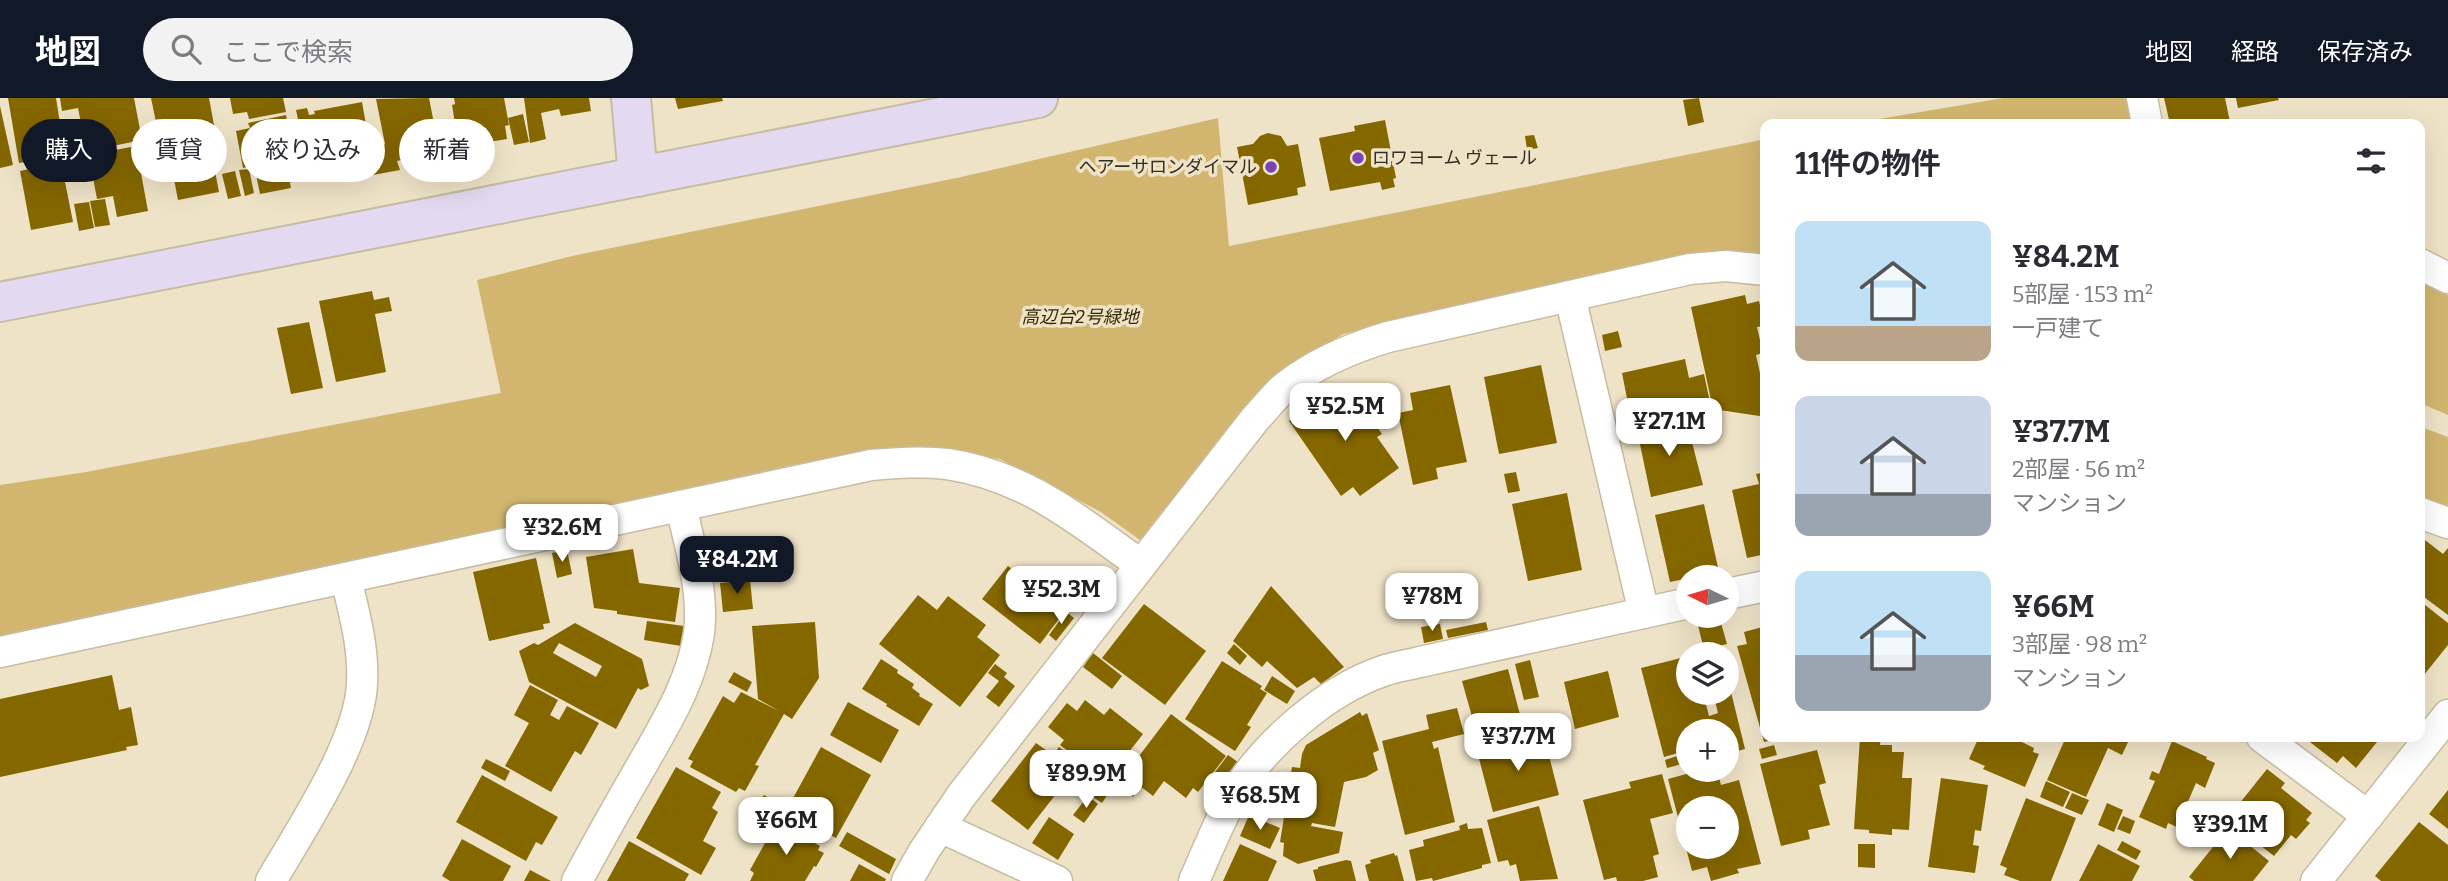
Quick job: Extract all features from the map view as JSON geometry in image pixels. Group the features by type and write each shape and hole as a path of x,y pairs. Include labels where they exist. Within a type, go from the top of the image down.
{"street":[{"path":"631,98 638,177"},
{"path":"0,302 1038,98"},
{"path":"2142,98 2146,119"},
{"path":"2425,266 2448,278"},
{"path":"907,881 961,796 1255,419 1284,388 1318,365 1351,348 1388,337 1690,269 1726,267 1760,270"},
{"path":"1570,296 1644,612"},
{"path":"0,652 871,466 908,462 946,464 985,472 1024,486 1064,510 1141,565"},
{"path":"577,881 674,708 691,666 699,631 699,605 681,506"},
{"path":"2425,515 2448,523"},
{"path":"271,881 335,768 354,726 362,686 361,647 346,578"},
{"path":"1740,591 1760,587"},
{"path":"1194,881 1236,792 1264,756 1316,708 1345,688 1382,671 1676,606"},
{"path":"2316,881 2448,715"},
{"path":"2269,742 2368,816"},
{"path":"940,827 1057,881"}],"green space":[{"path":"2003,98 2127,98 2130,119 1879,119"},
{"name":"高辺台2号緑地","path":"1218,118 1229,246 1760,140 1760,254 1726,253 1343,334 1277,377 1227,429 1140,540 1101,512 1000,459 918,447 792,465 0,639 0,485 86,472 501,393 477,280 572,256 961,177"},
{"path":"2425,284 2448,295 2448,415 2425,405"},
{"path":"2425,428 2448,437 2448,511 2425,502"}],"building":[{"path":"8,98 56,98 59,119 21,119 19,163"},
{"path":"60,98 134,98 138,119 131,119 131,142 117,145 117,119 80,119 78,108 62,111"},
{"path":"151,98 209,98 213,119 155,119"},
{"path":"230,98 283,98 286,112 249,119 247,112 233,114"},
{"path":"429,98 433,119 399,119 399,170 385,173 385,119 380,119 376,99"},
{"path":"454,98 504,98 509,125 505,126 507,139 495,141 495,119 454,119 452,105 455,104"},
{"path":"524,98 589,98 591,111 561,116 559,109 541,113 546,139 530,143"},
{"path":"675,98 722,98 723,101 678,109"},
{"path":"1699,98 1704,122 1688,126 1683,100"},
{"path":"2164,98 2225,98 2229,119 2169,119"},
{"path":"2236,98 2278,98 2279,100 2238,108"},
{"path":"362,102 365,119 298,119 296,110 307,108 309,115 315,114 314,111"},
{"path":"0,106 13,165 0,168"},
{"path":"523,114 529,142 514,145 508,118"},
{"path":"286,115 287,119 267,119"},
{"name":"ロワヨーム ヴェール","path":"1385,120 1396,178 1393,179 1395,187 1382,190 1380,182 1330,191 1319,138 1355,131 1354,126"},
{"path":"241,130 241,157 236,131"},
{"name":"ヘアーサロンダイマル","path":"1268,133 1281,136 1287,146 1298,144 1306,186 1297,188 1298,195 1248,205 1237,147 1253,144 1260,136"},
{"path":"1534,135 1538,148 1527,150 1525,136"},
{"path":"131,147 131,182 143,182 148,211 117,217 113,196 97,199 94,182 117,182 117,150"},
{"path":"235,171 241,196 228,199 224,182 227,182 227,173"},
{"path":"22,182 65,182 73,222 31,230"},
{"path":"175,182 217,182 219,192 178,200"},
{"path":"242,182 252,182 254,193 245,196"},
{"path":"258,182 290,182 291,188 260,194"},
{"path":"105,199 110,225 95,227 90,201"},
{"path":"89,202 94,228 79,231 74,204"},
{"path":"372,291 374,300 389,297 392,311 375,314 386,372 336,382 319,301"},
{"path":"1745,295 1747,304 1759,301 1760,327 1757,327 1760,354 1756,355 1760,373 1760,416 1713,409 1691,307"},
{"path":"309,322 323,388 291,394 277,328"},
{"path":"1618,331 1622,347 1605,351 1602,335"},
{"path":"1685,359 1689,378 1704,374 1711,407 1697,410 1696,405 1631,419 1622,373"},
{"path":"1541,365 1557,443 1499,454 1484,377"},
{"path":"1341,384 1359,410 1363,407 1382,434 1377,437 1399,468 1360,496 1353,487 1341,496 1289,421"},
{"path":"1450,385 1467,462 1436,468 1438,479 1413,485 1398,413 1413,410 1410,393"},
{"path":"1686,419 1703,485 1651,497 1637,430"},
{"path":"1516,472 1520,491 1508,493 1504,474"},
{"path":"1760,473 1760,555 1747,558 1732,490 1759,484 1756,474"},
{"path":"1567,493 1582,570 1528,581 1512,504"},
{"path":"1704,504 1717,565 1676,565 1676,581 1670,582 1655,515"},
{"path":"2425,540 2443,554 2448,548 2448,615 2425,598"},
{"path":"633,549 639,583 680,588 675,622 594,608 586,557"},
{"path":"567,550 572,574 557,578 552,553"},
{"path":"536,558 550,623 543,624 544,629 489,641 473,572"},
{"path":"1008,566 1065,611 1040,644 982,599"},
{"path":"750,580 753,609 723,612 720,583"},
{"path":"1271,586 1344,667 1321,684 1314,677 1297,688 1267,661 1262,667 1233,641"},
{"path":"918,595 937,610 948,596 986,625 977,637 1000,655 960,707 879,644"},
{"path":"1144,604 1206,651 1165,705 1102,658"},
{"path":"2425,605 2448,623 2448,645 2425,674"},
{"path":"1066,612 1074,618 1056,641 1049,635"},
{"path":"647,621 684,626 681,646 644,640"},
{"path":"815,622 819,678 792,719 784,714 755,765 759,766 745,791 739,788 736,792 690,767 693,761 688,759 723,696 734,703 741,692 779,711 758,699 752,626"},
{"path":"1486,622 1488,630 1448,638 1446,630"},
{"path":"575,623 642,659 649,686 641,690 638,688 616,729 529,682 519,651 534,643 538,645","holes":["559,643 602,666 596,677 553,653"]},
{"path":"1440,624 1443,639 1424,643 1421,627"},
{"path":"1699,628 1722,628 1726,642 1702,642"},
{"path":"1760,628 1760,728 1739,653 1739,646 1747,644 1744,632"},
{"path":"1234,644 1247,656 1240,665 1227,653"},
{"path":"1093,653 1122,676 1112,689 1083,667"},
{"path":"881,659 914,684 912,688 919,696 933,704 919,726 862,689"},
{"path":"1676,659 1676,705 1706,705 1709,716 1718,713 1716,705 1734,705 1738,719 1676,719 1676,754 1664,757 1641,668"},
{"path":"1530,660 1539,697 1524,700 1515,664"},
{"path":"1222,661 1262,686 1260,689 1267,693 1247,725 1251,727 1235,751 1185,719"},
{"path":"995,664 1007,673 1004,677 1015,686 999,707 986,697 999,681 988,673"},
{"path":"1508,669 1523,726 1478,738 1462,681"},
{"path":"1608,671 1619,717 1575,729 1564,682"},
{"path":"734,672 752,682 747,692 728,682"},
{"path":"112,675 119,710 131,707 138,745 126,747 127,750 0,777 0,699"},
{"path":"1272,676 1295,691 1287,704 1264,690"},
{"path":"530,685 558,700 550,715 559,720 567,706 599,723 581,755 575,751 551,792 505,766 529,723 514,715"},
{"path":"1085,700 1104,715 1110,708 1143,734 1110,776 1093,762 1089,767 1060,745 1064,740 1048,727 1067,703 1077,711"},
{"path":"848,702 899,730 881,763 830,735"},
{"path":"1457,708 1464,734 1432,742 1434,749 1438,747 1455,822 1405,835 1382,741 1429,729 1426,715"},
{"path":"1360,712 1362,716 1367,713 1379,750 1373,753 1378,770 1366,777 1344,782 1335,827 1312,823 1311,826 1343,832 1339,853 1298,864 1283,856 1284,843 1280,842 1292,767 1300,768 1306,745"},
{"path":"1171,714 1226,756 1198,792 1193,788 1186,798 1164,781 1153,796 1140,786 1133,797 1117,785"},
{"path":"1739,725 1745,749 1739,751"},
{"path":"1544,736 1559,795 1493,812 1477,751"},
{"path":"1860,742 1892,745 1892,752 1904,752 1902,778 1912,778 1909,830 1892,829 1892,835 1854,829"},
{"path":"1977,742 2022,742 2039,754 2025,787 1983,769 1985,766 1969,759"},
{"path":"2064,742 2128,742 2122,755 2108,748 2086,797 2047,780"},
{"path":"2172,742 2215,763 2205,788 2196,783 2177,827 2168,823 2166,829 2139,817 2155,781 2149,779 2152,771 2159,774"},
{"path":"2310,742 2377,742 2356,768 2343,756 2337,763"},
{"path":"1036,743 1053,755 1059,747 1080,763 1028,830 991,801"},
{"path":"1774,745 1777,755 1762,759 1759,749"},
{"path":"821,747 871,775 836,838 786,811"},
{"path":"1817,750 1826,783 1819,785 1830,825 1808,830 1810,839 1781,846 1760,764"},
{"path":"1228,755 1238,762 1224,779 1215,772"},
{"path":"1676,756 1676,766 1667,768 1665,760"},
{"path":"486,759 510,771 505,781 481,768"},
{"path":"676,767 721,792 712,808 718,812 703,841 716,848 701,875 636,838"},
{"path":"2267,769 2285,783 2281,788 2312,813 2306,820 2310,823 2296,839 2291,835 2274,856 2227,819"},
{"path":"1662,774 1673,813 1650,819 1659,854 1653,856 1658,877 1643,881 1617,881 1616,877 1604,880 1583,800 1631,788 1629,782"},
{"path":"482,775 558,817 542,845 536,842 526,861 456,822"},
{"path":"1272,776 1281,784 1267,801 1259,794"},
{"path":"1676,777 1676,782 1720,782 1721,785 1739,780 1761,864 1737,869 1739,873 1711,881 1707,867 1692,871 1689,859 1739,859 1739,796 1676,796 1676,810 1668,779"},
{"path":"1101,778 1113,786 1102,803 1090,795"},
{"path":"1941,778 1988,785 1981,831 1975,830 1973,845 1979,846 1975,873 1928,867"},
{"path":"2046,781 2070,792 2063,807 2040,797"},
{"path":"2448,790 2448,829 2429,814"},
{"path":"2072,793 2089,800 2082,815 2065,808"},
{"path":"764,795 782,806 776,816 758,805"},
{"path":"1088,796 1098,804 1084,823 1073,815"},
{"path":"2026,798 2076,818 2051,881 2020,881 2004,875 2007,868 2000,865"},
{"path":"2107,803 2123,810 2114,832 2098,825"},
{"path":"1539,806 1558,879 1520,881 1516,864 1510,866 1508,860 1498,862 1487,820"},
{"path":"1249,815 1280,828 1270,849 1240,836"},
{"path":"2123,816 2135,821 2130,834 2117,829"},
{"path":"1049,817 1074,834 1058,860 1032,843"},
{"path":"2419,822 2448,845 2448,881 2381,881 2375,876"},
{"path":"1467,823 1468,829 1482,828 1491,863 1482,865 1482,868 1433,881 1432,878 1416,881 1409,850 1424,846 1423,840 1460,830 1459,826"},
{"path":"781,824 820,846 818,850 824,853 805,881 750,881 754,873 750,870 775,825 779,827"},
{"path":"2228,828 2269,861 2253,881 2194,881 2189,877"},
{"path":"847,832 896,859 889,874 839,846"},
{"path":"462,839 511,866 503,881 450,881 442,876"},
{"path":"629,841 689,874 685,881 607,881"},
{"path":"2122,841 2141,851 2136,860 2117,850"},
{"path":"1240,844 1277,861 1268,881 1223,881"},
{"path":"1858,844 1875,844 1875,868 1858,867"},
{"path":"2098,844 2140,866 2132,881 2079,881"},
{"path":"1394,853 1397,855 1404,881 1369,881 1365,865 1371,863 1370,860"},
{"path":"1346,860 1351,861 1356,881 1316,881 1313,870"},
{"path":"859,864 886,879 885,881 850,881"},
{"path":"530,870 551,881 524,881"}],"place":[{"name":"ロワヨーム ヴェール","path":"1358,158"},
{"name":"ヘアーサロンダイマル","path":"1271,167"}]}
